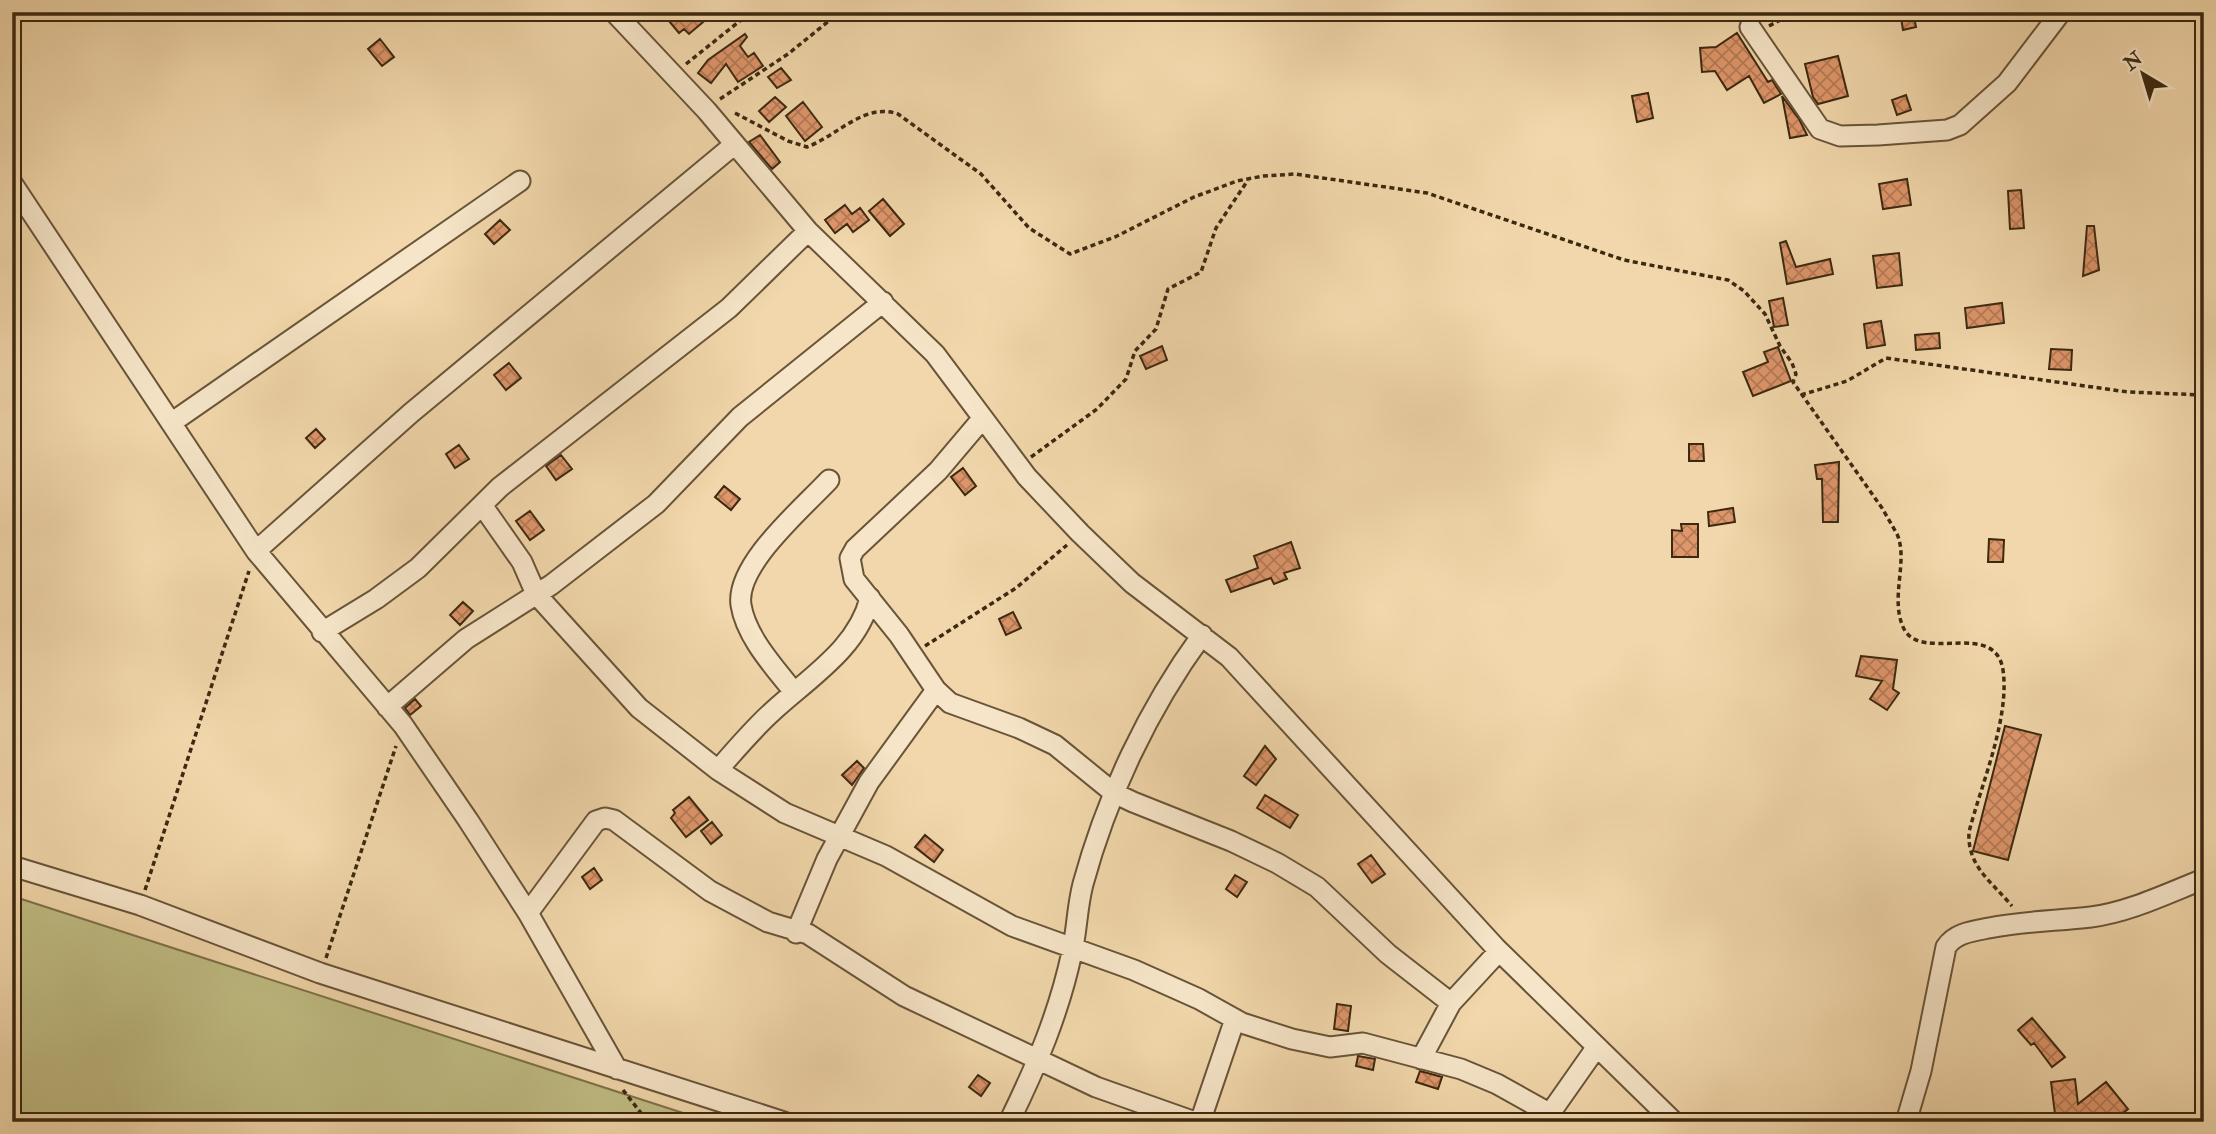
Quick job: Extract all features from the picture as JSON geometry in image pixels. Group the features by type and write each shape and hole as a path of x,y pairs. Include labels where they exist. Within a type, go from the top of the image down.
{"street":[{"path":"614,12 673,74 808,231 935,354 1021,469 1080,533 1132,583 1202,635 1253,682 1499,951 1674,1122"},
{"path":"1750,27 1820,129 1840,136 1878,135 1931,132 1960,125 2007,83 2061,12"},
{"path":"256,551 411,413 735,144"},
{"path":"171,423 520,181"},
{"path":"12,183 256,551 403,725 528,913 610,1067"},
{"path":"322,632 376,599 418,568 534,459 729,308 808,231"},
{"path":"387,707 466,639 536,594 656,504 740,417 883,302"},
{"path":"982,419 937,471 856,549 850,558 850,568 936,690 950,703 1019,728 1055,745 1114,793 1231,841 1317,887 1388,954 1451,1003"},
{"path":"794,692 748,627 741,607 740,592 749,570 766,547 829,480"},
{"path":"482,505 522,562 536,594 639,708 718,770 785,813 886,856 1012,926 1134,970 1199,999 1235,1019 1292,1039 1330,1047 1363,1043 1461,1069 1497,1084 1546,1118 1596,1048"},
{"path":"718,770 746,736 846,646 862,622 870,598"},
{"path":"1009,1122 1040,1059 1060,1002 1073,949 1075,919 1083,884 1114,793 1155,707 1202,635"},
{"path":"796,933 839,837 869,782 936,690"},
{"path":"528,913 596,821 605,818 614,820 710,891 768,922 796,933 808,934 904,996 1096,1087 1195,1122"},
{"path":"12,866 140,905 320,973 784,1122"},
{"path":"1906,1122 1921,1072 1945,947 1951,940 1966,933 2025,920 2092,917 2146,902 2204,879"},
{"path":"1421,1059 1451,1003 1499,951"},
{"path":"1200,1122 1235,1019"}],"path":[{"path":"673,74 751,12"},
{"path":"840,12 788,54 717,101 744,120 788,142 807,147 867,113 884,109 898,114 981,174 1029,228 1070,254 1115,237 1194,197 1249,178 1295,174 1427,192 1624,260 1728,280 1744,291 1765,314 1780,346 1792,363 1796,374 1793,382 1801,396 1828,429 1897,534 1900,544 1897,586 1899,615 1910,636 1918,641 1976,644 1991,650 2000,660 2003,673 2001,709 1969,832 1968,848 1972,861 2025,920"},
{"path":"1583,12 1590,17"},
{"path":"1750,27 1771,26 1795,12"},
{"path":"1021,469 1036,451 1097,409 1126,379 1135,351 1156,329 1165,294 1174,285 1200,272 1216,228 1249,178"},
{"path":"1801,396 1846,382 1886,358 2128,393 2204,396"},
{"path":"911,654 1016,588 1080,533"},
{"path":"140,905 256,551"},
{"path":"320,973 403,725"},
{"path":"610,1067 648,1122"}],"shaded area":[{"path":"12,896 711,1122 12,1122"}],"building":[{"path":"678,12 695,12 703,22 689,34 684,29 679,33 669,21"},
{"path":"1900,12 1913,12 1916,27 1903,30"},
{"path":"1737,33 1768,82 1772,80 1781,94 1764,103 1749,76 1727,90 1715,71 1702,72 1700,48 1716,47"},
{"path":"745,34 747,37 740,46 748,57 754,53 763,66 738,82 726,64 711,83 698,73 708,60"},
{"path":"380,39 394,57 382,66 368,49"},
{"path":"1838,56 1848,96 1818,104 1813,97 1805,64"},
{"path":"781,68 791,80 777,88 768,77"},
{"path":"1648,93 1653,118 1637,122 1632,96"},
{"path":"1906,95 1911,110 1897,115 1892,100"},
{"path":"1782,96 1799,119 1807,135 1790,138"},
{"path":"775,97 786,107 769,122 759,111"},
{"path":"803,102 822,127 805,141 786,116"},
{"path":"760,135 780,162 772,169 749,142"},
{"path":"1907,179 1911,205 1883,209 1879,184"},
{"path":"2021,190 2024,228 2010,229 2008,191"},
{"path":"883,199 904,224 890,236 869,211"},
{"path":"845,205 852,214 860,208 869,220 853,232 847,224 835,233 825,220"},
{"path":"500,220 510,230 494,244 485,234"},
{"path":"2087,226 2094,226 2099,270 2083,276"},
{"path":"1786,241 1796,267 1830,259 1833,274 1787,284 1780,243"},
{"path":"1899,253 1902,285 1877,288 1873,256"},
{"path":"1783,298 1788,325 1774,327 1769,301"},
{"path":"2002,303 2004,323 1967,328 1965,308"},
{"path":"1881,321 1885,345 1867,348 1864,324"},
{"path":"1939,333 1940,348 1916,350 1915,335"},
{"path":"1162,346 1167,360 1146,369 1140,356"},
{"path":"1778,347 1791,381 1753,396 1743,372 1768,362 1764,352"},
{"path":"2051,349 2072,350 2071,370 2049,369"},
{"path":"509,363 521,378 506,390 494,375"},
{"path":"316,429 325,439 315,448 306,438"},
{"path":"1689,444 1703,444 1704,461 1689,461"},
{"path":"459,445 469,459 455,468 446,454"},
{"path":"561,455 572,469 556,480 546,466"},
{"path":"1839,462 1838,522 1823,522 1822,479 1817,479 1815,465"},
{"path":"963,468 976,486 965,495 951,477"},
{"path":"724,486 740,499 731,510 715,497"},
{"path":"1733,508 1735,522 1709,526 1708,512"},
{"path":"530,511 544,530 530,540 516,521"},
{"path":"1681,524 1698,524 1698,557 1672,557 1672,530 1682,531"},
{"path":"1989,539 2004,540 2003,562 1988,562"},
{"path":"1291,542 1300,568 1284,573 1287,579 1274,584 1271,578 1231,592 1226,580 1258,568 1254,556"},
{"path":"463,602 473,611 460,625 450,615"},
{"path":"1013,612 1021,628 1006,635 999,619"},
{"path":"1861,656 1897,660 1893,689 1899,693 1887,710 1870,699 1882,681 1856,676"},
{"path":"415,699 421,706 410,715 405,708"},
{"path":"2005,726 2041,735 2008,860 1973,851"},
{"path":"1265,746 1276,759 1256,785 1244,776"},
{"path":"857,761 864,768 852,785 842,775"},
{"path":"1265,795 1298,815 1290,828 1257,808"},
{"path":"689,797 708,820 686,837 671,818 675,813 673,810"},
{"path":"712,822 722,835 711,844 701,831"},
{"path":"925,835 943,850 934,862 915,847"},
{"path":"1371,855 1385,874 1372,883 1358,864"},
{"path":"594,868 602,880 590,889 582,877"},
{"path":"1235,875 1247,882 1237,897 1226,889"},
{"path":"1337,1004 1351,1006 1348,1031 1334,1029"},
{"path":"2032,1018 2065,1057 2052,1067 2034,1043 2031,1045 2018,1030"},
{"path":"1358,1056 1375,1059 1373,1070 1356,1066"},
{"path":"1420,1071 1442,1077 1438,1089 1416,1082"},
{"path":"978,1075 990,1083 981,1096 969,1087"},
{"path":"2075,1079 2078,1104 2106,1082 2128,1109 2112,1122 2056,1122 2051,1082"}]}
